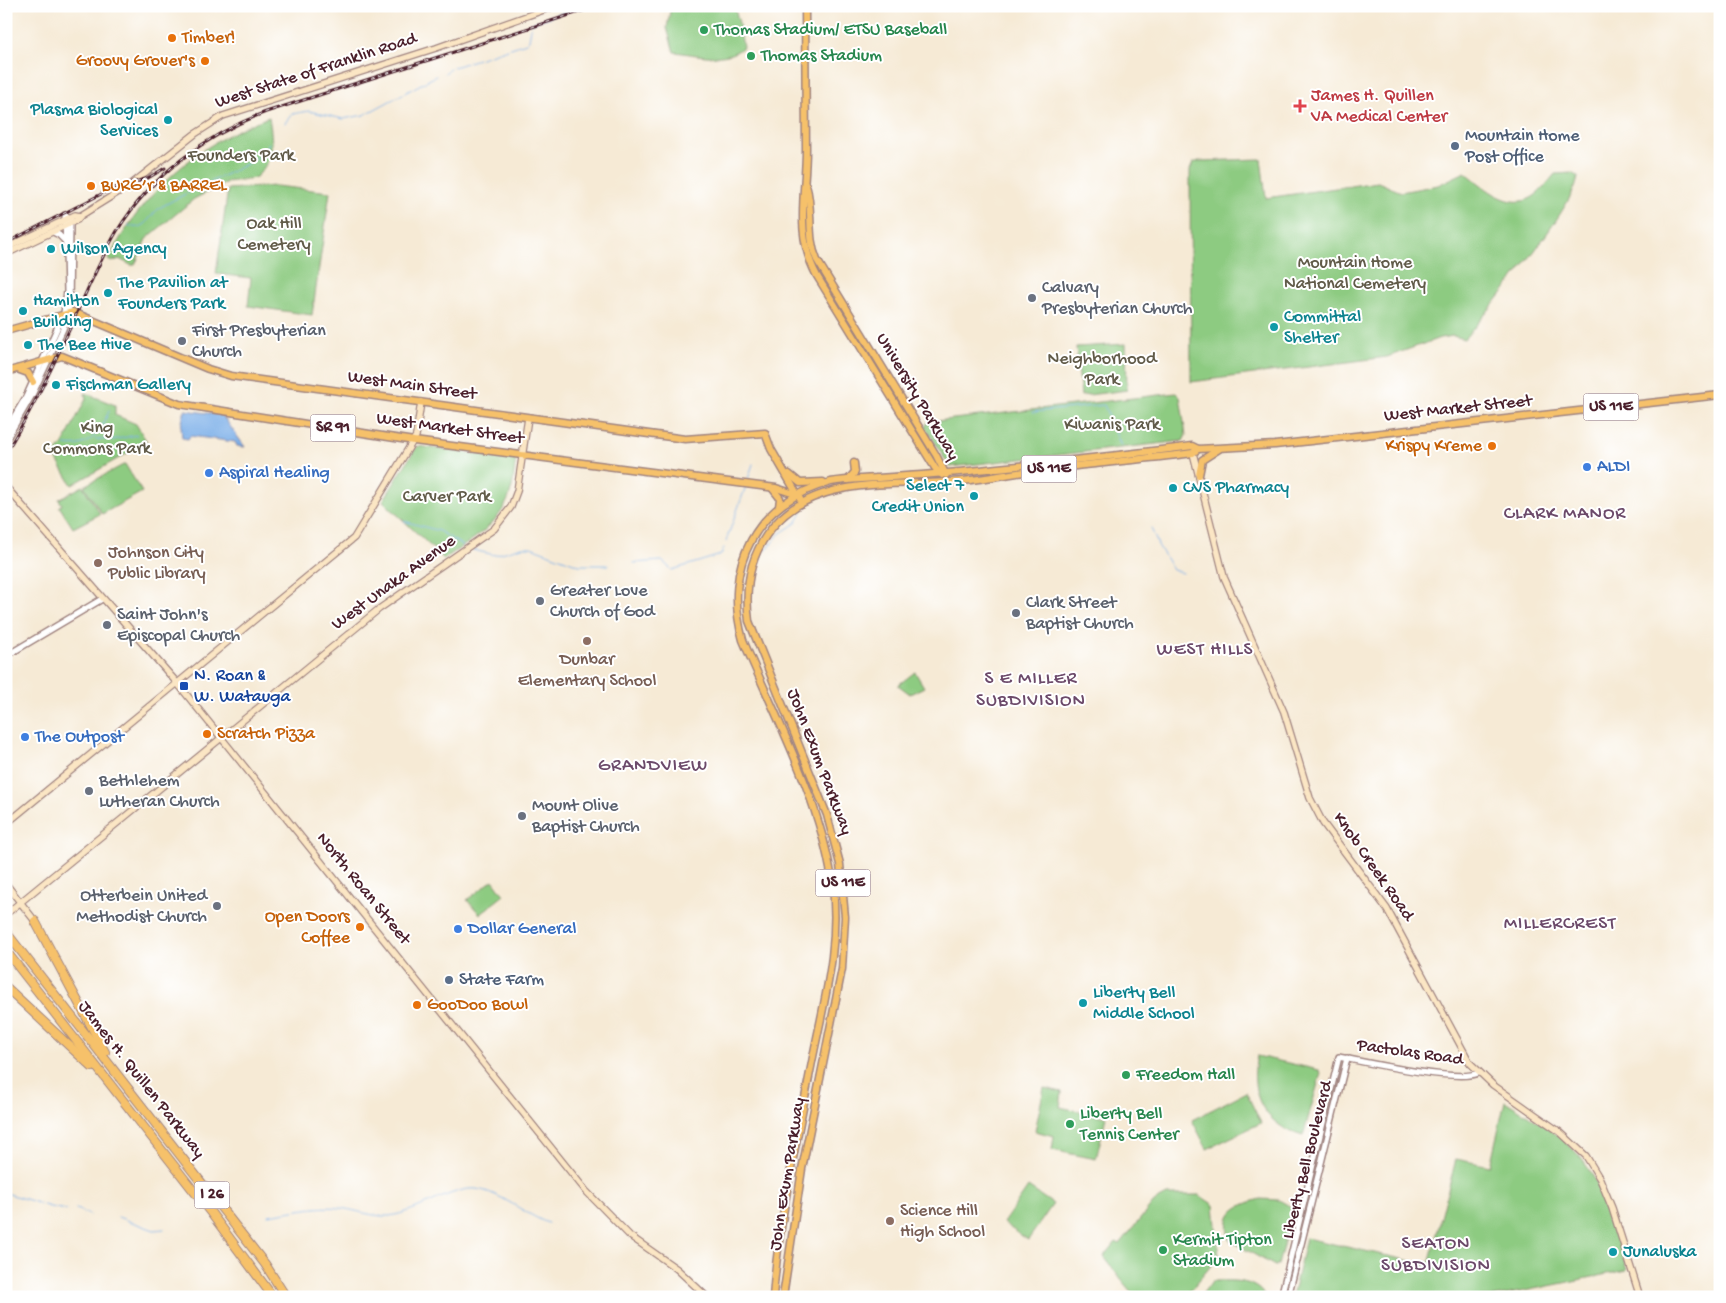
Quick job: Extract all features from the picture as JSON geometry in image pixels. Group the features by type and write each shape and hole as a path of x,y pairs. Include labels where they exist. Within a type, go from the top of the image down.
{"highway":[{"path":"35,921 112,1068"},
{"name":"James H. Quillen Parkway","path":"6,932 265,1264 286,1297"},
{"name":"James H. Quillen Parkway","path":"6,951 216,1220 273,1297"},
{"path":"6,987 100,1073"}],"main road":[{"name":"West State of Franklin Road","path":"6,248 80,216 133,183 195,134 229,114 427,51 555,6"},
{"name":"University Parkway","path":"805,6 806,184 803,235 810,262 911,429 948,481"},
{"name":"West State of Franklin Road","path":"6,254 53,232 67,222"},
{"path":"6,331 67,313"},
{"name":"West Main Street","path":"67,313 84,315 222,374 685,439 764,433 783,468"},
{"name":"West Market Street","path":"46,360 62,356 179,404 414,441 771,487 784,489 798,495"},
{"name":"SR 91","path":"6,372 46,360"},
{"path":"16,369 28,373 33,382"},
{"name":"West Market Street","path":"866,486 948,481 1221,448 1275,445 1720,395"},
{"path":"6,824 354,538 414,441 421,402"},
{"name":"West Unaka Avenue","path":"6,914 379,609 494,529 511,507 517,491 528,418"},
{"name":"West Market Street","path":"848,480 943,474 1192,446 1196,451"},
{"path":"1199,475 1202,460 1221,448"},
{"name":"Knob Creek Road","path":"1196,451 1199,475 1224,577 1281,703 1310,798 1327,828 1377,893 1404,937 1457,1041 1478,1073 1506,1096 1560,1132 1586,1156 1600,1179 1612,1208 1640,1297"},
{"path":"848,480 855,472 854,463"},
{"path":"783,468 800,483 832,482"},
{"name":"SR 91","path":"783,468 798,495"},
{"name":"John Exum Parkway","path":"773,1297 792,1159 828,989 835,916 830,872 818,819 742,640 737,617 737,584 746,549 755,534 778,508 798,495 832,482 848,480"},
{"path":"784,489 790,486 790,481"},
{"name":"John Exum Parkway","path":"783,1297 802,1169 842,969 844,895 840,864 828,816 753,637 749,621 747,594 751,569 760,544 778,521 802,502 843,488 866,486"},
{"name":"North Roan Street","path":"6,487 178,684 586,1191 630,1236 677,1269 707,1297"},
{"path":"771,487 779,496 778,508"},
{"path":"798,495 802,502"},
{"path":"6,884 35,921"},
{"path":"778,1255 789,1256"}],"street":[{"path":"67,222 67,313"},
{"path":"6,440 67,313 71,294 67,222"},
{"path":"53,232 66,242"},
{"path":"6,430 46,360"},
{"path":"6,656 102,599"},
{"name":"Pactolas Road","path":"1339,1057 1384,1067 1433,1073 1470,1076 1478,1073"},
{"name":"Liberty Bell Boulevard","path":"1281,1297 1339,1057"},
{"name":"Liberty Bell Boulevard","path":"1288,1297 1347,1058"}],"green space":[{"name":"Thomas Stadium/ ETSU Baseball","path":"671,6 734,6 743,47 728,55 719,56 701,56 674,52 667,28"},
{"name":"Founders Park","path":"269,117 271,150 262,171 255,178 227,182 194,199 146,239 135,265 119,259 112,262 108,260 138,213 155,192 175,173 219,140"},
{"name":"Mountain Home National Cemetery","path":"1261,159 1266,198 1378,182 1401,192 1438,185 1465,172 1495,194 1512,201 1520,201 1536,195 1555,174 1572,173 1578,177 1573,191 1547,234 1464,339 1453,336 1440,338 1387,357 1191,382 1190,170 1193,163 1199,161"},
{"name":"Oak Hill Cemetery","path":"276,186 330,192 312,315 248,306 251,278 216,274 228,189"},
{"name":"Neighborhood Park","path":"1126,344 1127,390 1081,396 1076,347"},
{"name":"King Commons Park","path":"85,393 115,405 115,415 136,424 147,442 72,485 54,455 62,446 86,399"},
{"name":"Kiwanis Park","path":"1176,393 1180,397 1186,435 1183,441 950,467 925,427 928,422"},
{"name":"Carver Park","path":"417,446 516,459 511,490 499,515 474,539 444,559 383,501"},
{"path":"125,464 142,492 102,514 84,486"},
{"path":"83,486 100,514 73,528 59,506 62,505 59,499"},
{"path":"915,672 924,687 910,694 898,685"},
{"path":"493,880 504,895 480,914 467,900"},
{"path":"1257,1056 1319,1070 1321,1073 1303,1136 1289,1131 1278,1124 1262,1106 1257,1095 1255,1083"},
{"name":"Liberty Bell Tennis Center","path":"1044,1088 1062,1092 1060,1107 1106,1117 1096,1159 1052,1150 1054,1136 1035,1131"},
{"path":"1246,1092 1261,1123 1207,1149 1192,1120"},
{"path":"1505,1101 1557,1135 1583,1161 1600,1190 1627,1270 1495,1297 1292,1297 1306,1238 1429,1265 1456,1159 1490,1166"},
{"path":"1028,1187 1053,1204 1028,1240 1003,1223"},
{"name":"Kermit Tipton Stadium","path":"1167,1195 1199,1195 1214,1205 1219,1256 1185,1297 1181,1297 1174,1292 1169,1297 1149,1298 1137,1296 1104,1257 1116,1242 1120,1244 1154,1202"},
{"path":"1260,1199 1279,1200 1293,1208 1278,1265 1275,1266 1230,1241 1228,1231 1229,1217 1238,1208"},
{"path":"1212,1281 1235,1281 1249,1284 1255,1286 1266,1297 1200,1297"}],"water":[{"path":"185,410 222,415 245,447 237,446 235,442 190,436 188,439 182,438 181,426"}],"waterway":[{"path":"445,73 451,68 526,43 529,40 532,23 581,6"},
{"path":"285,123 292,114 309,111 343,119 364,115 436,76"},
{"path":"128,225 134,227 142,225 161,207 262,155 269,143"},
{"path":"1033,412 1104,405 1121,446"},
{"path":"65,445 74,446 88,442 98,432 109,411"},
{"path":"95,439 112,440 137,435"},
{"path":"747,482 753,464"},
{"path":"726,541 746,486"},
{"path":"766,551 779,534 796,523 802,513"},
{"path":"404,521 439,531 463,546"},
{"path":"1151,528 1158,545 1173,570 1183,573"},
{"path":"473,550 495,555 522,547 531,547 579,565 609,565"},
{"path":"634,563 662,561 672,570 721,555 724,548"},
{"path":"268,1215 331,1207 389,1216 411,1210 446,1195 467,1189 476,1189 494,1194 548,1223"},
{"path":"6,1193 50,1207 67,1210"},
{"path":"76,1209 90,1215"},
{"path":"118,1217 154,1230 164,1229"}],"railway":[{"path":"6,452 45,381 96,270 117,231 146,192 182,159 222,132 266,112 598,6"},
{"path":"6,243 111,189 148,178 165,168"}],"place":[{"name":"Thomas Stadium/ ETSU Baseball","path":"704,30"},
{"name":"Timber!","path":"172,38"},
{"name":"Thomas Stadium","path":"751,56"},
{"name":"Groovy Grover's","path":"205,61"},
{"name":"James H. Quillen VA Medical Center","path":"1300,106"},
{"name":"Plasma Biological Services","path":"168,120"},
{"name":"Mountain Home Post Office","path":"1455,146"},
{"name":"BURG’r & BARREL","path":"91,186"},
{"name":"Wilson Agency","path":"51,249"},
{"name":"The Pavilion at Founders Park","path":"108,293"},
{"name":"Calvary Presbyterian Church","path":"1032,298"},
{"name":"Hamilton Building","path":"23,311"},
{"name":"Committal Shelter","path":"1274,327"},
{"name":"First Presbyterian Church","path":"182,341"},
{"name":"The Bee Hive","path":"28,345"},
{"name":"Fischman Gallery","path":"56,385"},
{"name":"Krispy Kreme","path":"1492,446"},
{"name":"ALDI","path":"1587,467"},
{"name":"Aspiral Healing","path":"209,473"},
{"name":"CVS Pharmacy","path":"1173,488"},
{"name":"Select 7 Credit Union","path":"974,496"},
{"name":"Johnson City Public Library","path":"98,563"},
{"name":"Greater Love Church of God","path":"540,601"},
{"name":"Clark Street Baptist Church","path":"1016,613"},
{"name":"Saint John's Episcopal Church","path":"107,625"},
{"name":"Dunbar Elementary School","path":"587,641"},
{"name":"N. Roan & W. Watauga","path":"184,686"},
{"name":"Scratch Pizza","path":"207,734"},
{"name":"The Outpost","path":"25,737"},
{"name":"Bethlehem Lutheran Church","path":"89,791"},
{"name":"Mount Olive Baptist Church","path":"522,816"},
{"name":"Otterbein United Methodist Church","path":"217,906"},
{"name":"Open Doors Coffee","path":"360,927"},
{"name":"Dollar General","path":"458,929"},
{"name":"State Farm","path":"449,980"},
{"name":"Liberty Bell Middle School","path":"1083,1003"},
{"name":"GooDoo Bowl","path":"417,1005"},
{"name":"Freedom Hall","path":"1126,1075"},
{"name":"Liberty Bell Tennis Center","path":"1070,1124"},
{"name":"Science Hill High School","path":"890,1221"},
{"name":"Kermit Tipton Stadium","path":"1163,1250"},
{"name":"Junaluska","path":"1613,1252"}],"district":[{"name":"CLARK MANOR","path":"1565,514"},
{"name":"WEST HILLS","path":"1205,650"},
{"name":"S E MILLER SUBDIVISION","path":"1031,690"},
{"name":"GRANDVIEW","path":"653,766"},
{"name":"MILLERCREST","path":"1560,924"},
{"name":"SEATON SUBDIVISION","path":"1436,1255"}]}
